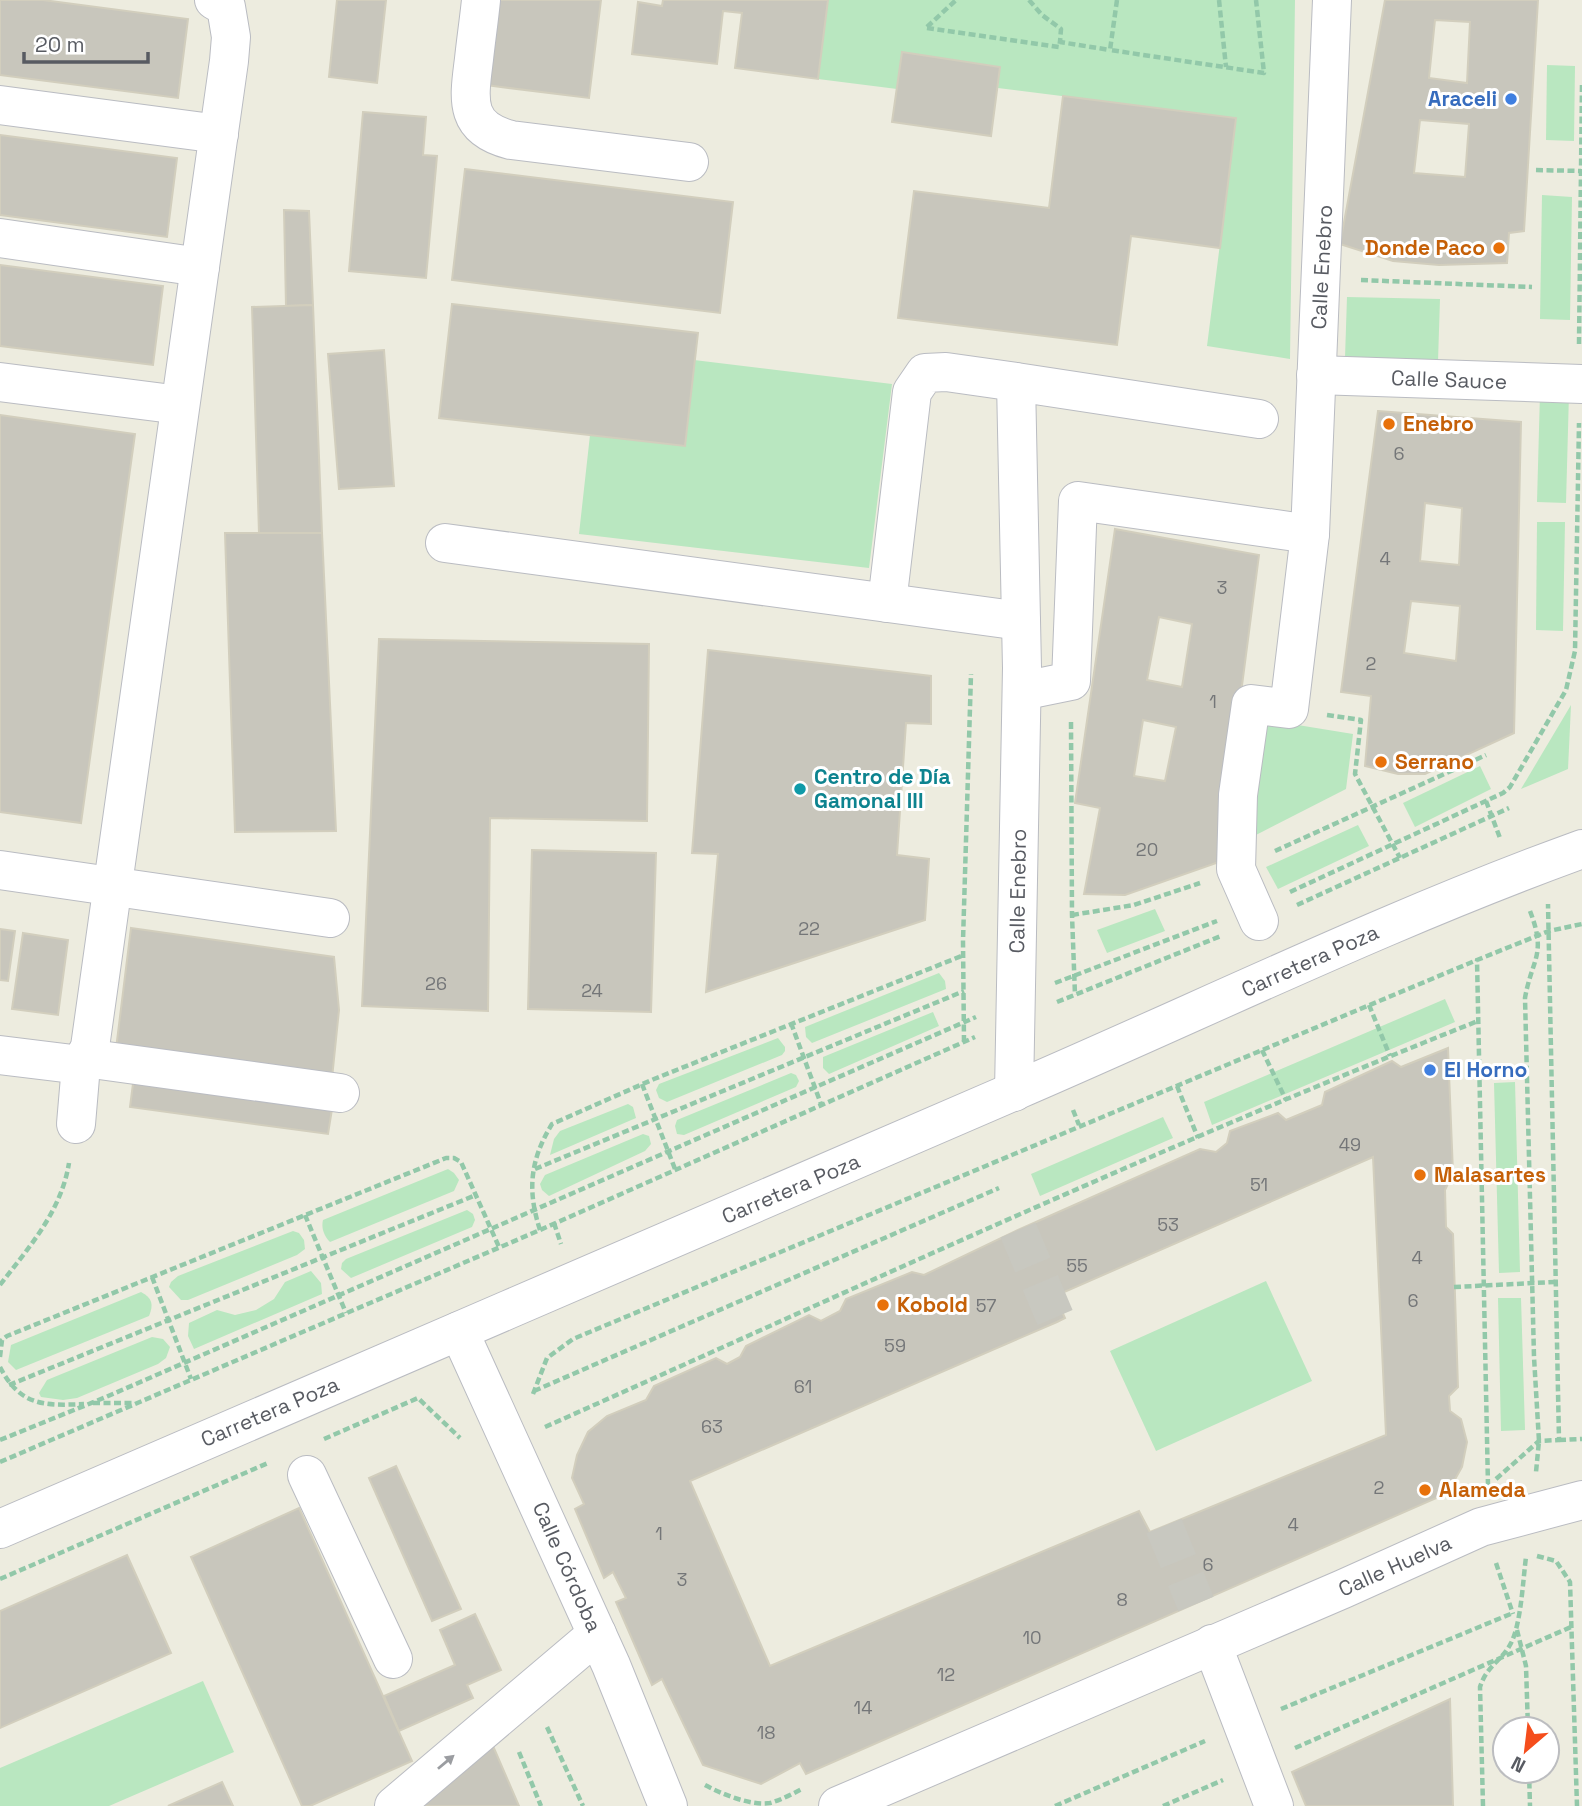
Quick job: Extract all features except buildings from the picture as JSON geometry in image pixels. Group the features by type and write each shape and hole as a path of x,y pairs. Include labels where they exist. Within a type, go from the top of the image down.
{"street":[{"path":"76,1124 83,1061 90,1047 113,886 231,37 226,7 214,0"},
{"path":"481,0 469,99 474,116 481,126 494,136 511,140 689,162"},
{"name":"Calle Enebro","path":"1289,709 1310,534 1332,0"},
{"path":"0,105 219,134"},
{"path":"0,238 200,267"},
{"path":"887,603 912,393 925,373 946,372 1259,419"},
{"name":"Calle Sauce","path":"1317,375 1582,384"},
{"path":"0,382 180,405"},
{"name":"Calle Enebro","path":"1014,1091 1022,679 1016,382"},
{"path":"1022,679 1071,681 1078,500 1310,534"},
{"path":"445,543 1021,621"},
{"path":"1259,921 1236,869 1238,795 1251,704 1289,709"},
{"name":"Carretera Poza","path":"0,1529 1448,901 1582,849"},
{"path":"0,870 330,918"},
{"path":"0,1055 83,1061 340,1093"},
{"name":"Calle Córdoba","path":"459,1331 597,1634 668,1806"},
{"path":"307,1475 393,1659"},
{"name":"Calle Huelva","path":"839,1800 1343,1589 1481,1527 1582,1500"},
{"path":"394,1806 597,1634"},
{"path":"1212,1644 1274,1806"}],"path":[{"path":"956,0 927,27 1059,47 1061,29 1042,15 1029,0"},
{"path":"1110,50 1117,0"},
{"path":"1219,0 1226,67"},
{"path":"1060,42 1264,73 1256,0"},
{"path":"1536,170 1582,171"},
{"path":"1322,278 1532,287"},
{"path":"0,1462 540,1230 964,1042 971,674"},
{"path":"1071,681 1075,995"},
{"path":"1289,709 1361,720 1355,774 1400,858"},
{"path":"1072,915 1135,905 1211,880 1486,755"},
{"path":"1486,802 1501,840"},
{"path":"1528,905 1540,940 1537,960 1525,998 1539,1441"},
{"path":"530,1403 547,1358 573,1339 1549,930 1582,924"},
{"path":"1549,930 1559,1440"},
{"path":"540,1230 530,1191 534,1170 552,1124 642,1084 964,955"},
{"path":"1477,960 1487,1488 1539,1441 1582,1439"},
{"path":"534,1170 964,991"},
{"path":"1369,1005 1390,1056"},
{"path":"533,1433 1198,1138 1478,1021"},
{"path":"791,1023 821,1104"},
{"path":"1262,1049 1286,1100"},
{"path":"642,1084 675,1169"},
{"path":"1177,1086 1198,1138"},
{"path":"0,1285 50,1219 67,1178 76,1124"},
{"path":"0,1357 2,1340 8,1336 446,1158 461,1162 499,1247"},
{"path":"534,1391 999,1188"},
{"path":"9,1385 476,1195"},
{"path":"305,1215 346,1313"},
{"path":"152,1277 191,1379"},
{"path":"1454,1287 1555,1282"},
{"path":"0,1367 9,1385 22,1396 48,1405 138,1403"},
{"path":"321,1440 418,1398 460,1437"},
{"path":"0,1579 272,1461"},
{"path":"1483,1806 1480,1687 1484,1673 1510,1646 1516,1626 1526,1556"},
{"path":"1517,1559 1541,1556 1556,1562 1570,1582 1577,1806"},
{"path":"1507,1563 1497,1567 1523,1648 1527,1715"},
{"path":"1055,1806 1513,1613"},
{"path":"1163,1806 1572,1627"},
{"path":"517,1702 541,1806"},
{"path":"517,1702 583,1806"},
{"path":"702,1783 742,1800 770,1805 839,1800"},
{"path":"1529,1785 1530,1806"}],"green space":[{"path":"828,0 1295,0 1290,359 1207,346 1236,118 998,88 1000,67 902,52 897,89 818,79"},
{"path":"1547,65 1575,66 1574,141 1546,140"},
{"path":"1542,195 1572,197 1570,320 1540,319"},
{"path":"1347,297 1440,299 1438,361 1345,358"},
{"path":"694,360 892,384 869,568 579,534 590,435 685,446"},
{"path":"1540,393 1569,393 1566,503 1537,502"},
{"path":"1537,522 1565,522 1563,631 1536,630"},
{"path":"1571,705 1568,769 1521,789"},
{"path":"1261,719 1353,734 1346,789 1254,836"},
{"path":"1480,766 1491,789 1415,827 1403,803"},
{"path":"1358,825 1369,846 1278,889 1266,867"},
{"path":"1155,909 1165,931 1107,953 1097,930"},
{"path":"939,973 945,981 946,989 812,1043 806,1037 805,1027"},
{"path":"1445,999 1455,1022 1212,1125 1204,1102"},
{"path":"933,1012 939,1026 829,1074 823,1068 823,1057"},
{"path":"778,1038 785,1047 782,1055 667,1102 659,1098 656,1090 659,1084"},
{"path":"791,1073 796,1075 799,1081 796,1087 684,1135 677,1134 677,1120"},
{"path":"1515,1082 1520,1272 1499,1273 1494,1083"},
{"path":"628,1104 633,1107 636,1118 550,1155 554,1139 560,1131"},
{"path":"1163,1117 1173,1138 1040,1196 1031,1174"},
{"path":"643,1134 649,1136 651,1144 645,1151 549,1196 542,1190 540,1184 545,1175"},
{"path":"448,1169 459,1180 454,1191 330,1242 325,1235 323,1220"},
{"path":"467,1210 473,1214 475,1220 472,1227 351,1278 341,1269 346,1259"},
{"path":"293,1231 299,1233 304,1240 305,1249 297,1255 188,1300 181,1300 169,1287 178,1276"},
{"path":"311,1271 321,1283 322,1294 194,1349 188,1336 189,1323 217,1310 235,1315 256,1310 274,1299 285,1282"},
{"path":"1266,1281 1312,1381 1156,1451 1110,1351"},
{"path":"141,1292 151,1302 149,1316 16,1370 8,1362 11,1345"},
{"path":"1498,1298 1521,1298 1525,1430 1501,1431"},
{"path":"152,1337 163,1339 170,1347 166,1358 158,1364 77,1398 63,1400 41,1397 39,1393 47,1380"},
{"path":"203,1681 234,1752 109,1806 0,1806 0,1768"}],"tunnel":[{"path":"1018,1230 1057,1322"},
{"path":"1164,1526 1196,1604"}],"place":[{"name":"Araceli","path":"1511,99"},
{"name":"Donde Paco","path":"1499,248"},
{"name":"Enebro","path":"1389,424"},
{"name":"Serrano","path":"1381,762"},
{"name":"Centro de Día Gamonal III","path":"800,789"},
{"name":"El Horno","path":"1430,1070"},
{"name":"Malasartes","path":"1420,1175"},
{"name":"Kobold","path":"883,1305"},
{"name":"Alameda","path":"1425,1490"}]}
